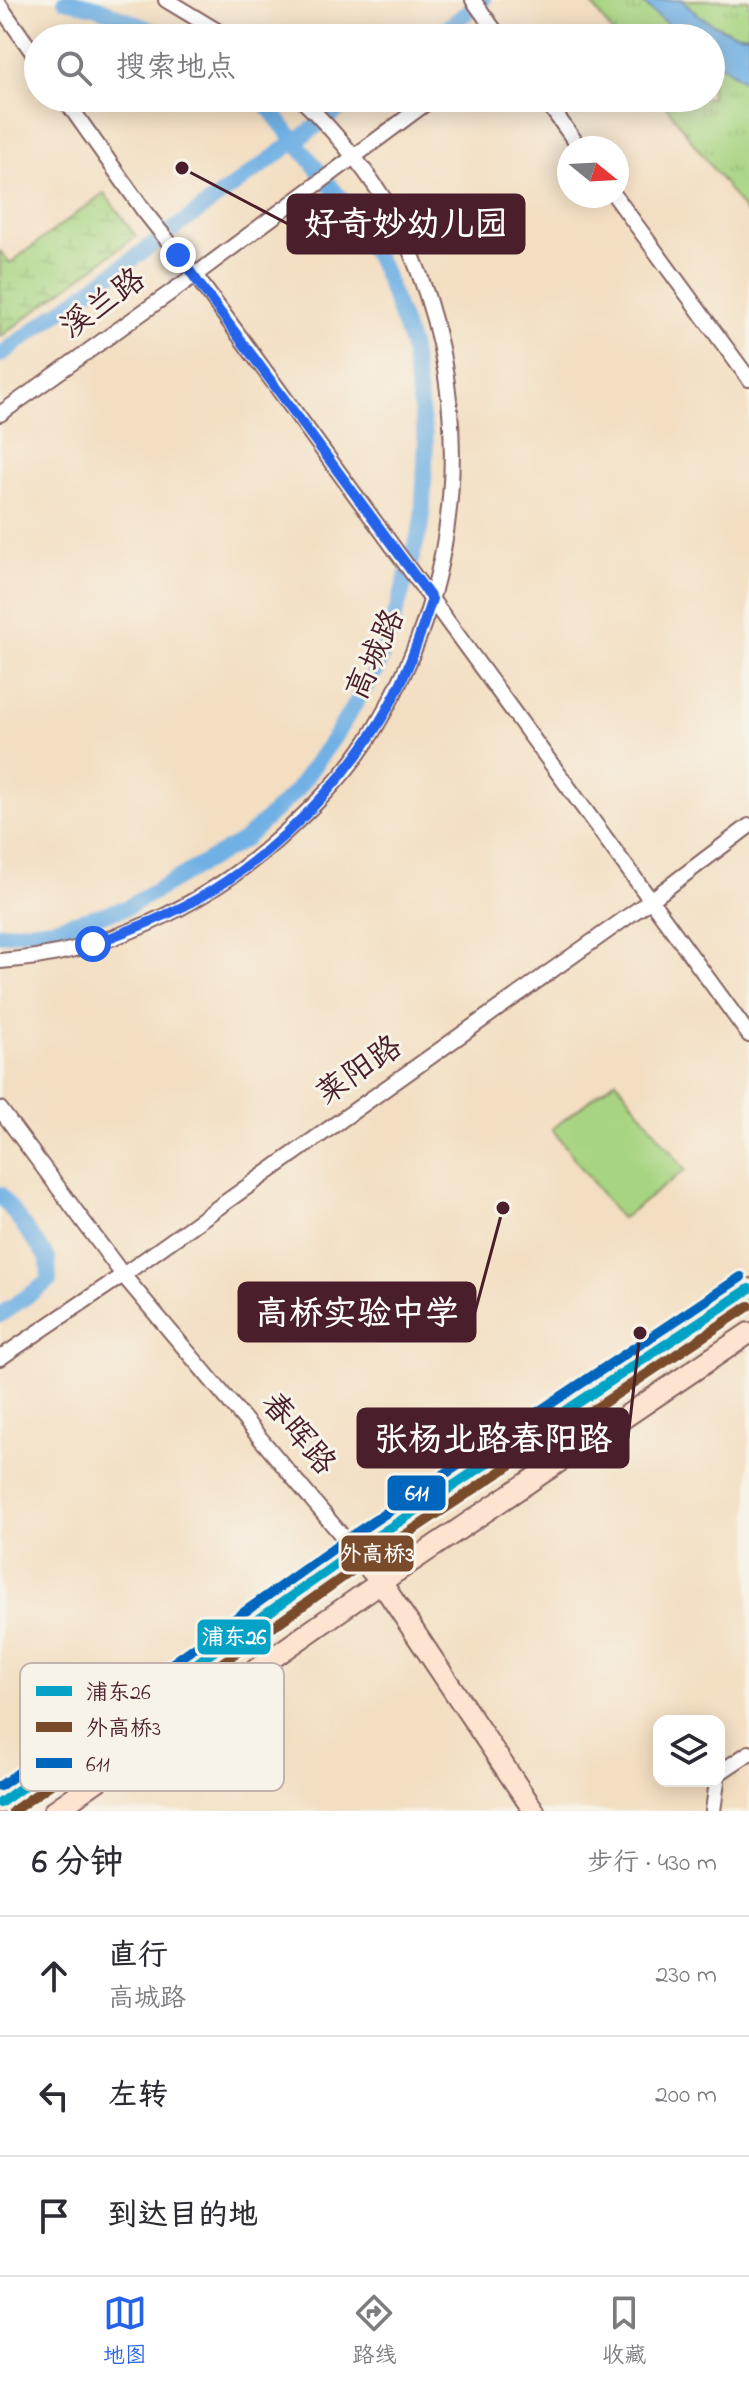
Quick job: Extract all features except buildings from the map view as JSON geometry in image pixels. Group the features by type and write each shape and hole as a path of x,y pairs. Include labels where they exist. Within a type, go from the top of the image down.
{"main road":[{"path":"197,1663 355,1551 749,1289"},
{"path":"265,1663 749,1333"},
{"name":"春晖路","path":"355,1551 381,1582 534,1811"},
{"path":"0,1803 20,1789"},
{"path":"54,1811 83,1791"}],"street":[{"path":"166,0 206,24"},
{"path":"473,0 490,24"},
{"path":"2,9 24,40"},
{"path":"74,112 749,1035"},
{"name":"高城路","path":"0,961 32,959 93,944 147,924 209,892 252,863 316,805 366,743 406,671 432,599 451,510 452,416 433,312 402,231 354,156 313,112"},
{"name":"溪兰路","path":"0,414 195,275 414,112"},
{"path":"554,112 571,136"},
{"path":"624,208 749,379"},
{"name":"莱阳路","path":"0,1358 123,1275 651,900 749,826"},
{"name":"春晖路","path":"0,1109 123,1275 355,1551"},
{"path":"725,1769 749,1753"},
{"path":"713,1811 716,1787"}],"green space":[{"path":"589,0 639,0 667,24 606,24"},
{"path":"682,0 749,0 749,35 731,32 725,29 725,24 712,24"},
{"path":"725,68 749,84 749,217 670,112 725,112"},
{"path":"104,193 136,236 0,337 0,251 10,263"},
{"path":"616,1080 685,1170 621,1219 552,1129"}],"water":[{"path":"639,0 682,0 712,24 667,24"},
{"path":"725,29 749,35 749,84 725,68"}],"waterway":[{"path":"65,0 98,8 136,24"},
{"path":"452,24 483,0"},
{"path":"0,934 53,928 126,908 244,840 295,792 335,736 377,669 397,609 422,523 426,443 411,345 383,269 346,205 272,112"},
{"path":"0,355 336,112"},
{"path":"0,1194 48,1259 49,1281 0,1315"}],"transit line":[{"name":"611","path":"173,1663 347,1539 741,1277"},
{"name":"浦东26","path":"197,1663 355,1551 749,1289"},
{"name":"外高桥3","path":"222,1663 363,1563 749,1306"},
{"name":"611","path":"0,1786 20,1772"},
{"name":"浦东26","path":"0,1803 20,1789"},
{"name":"外高桥3","path":"13,1811 41,1791"}],"place":[{"name":"好奇妙幼儿园","path":"182,168"},
{"name":"高桥实验中学","path":"503,1208"},
{"name":"张杨北路春阳路","path":"640,1333"}],"route":[{"path":"93,944 147,924 209,892 252,863 316,805 366,743 406,671 432,599 178,255"}]}
